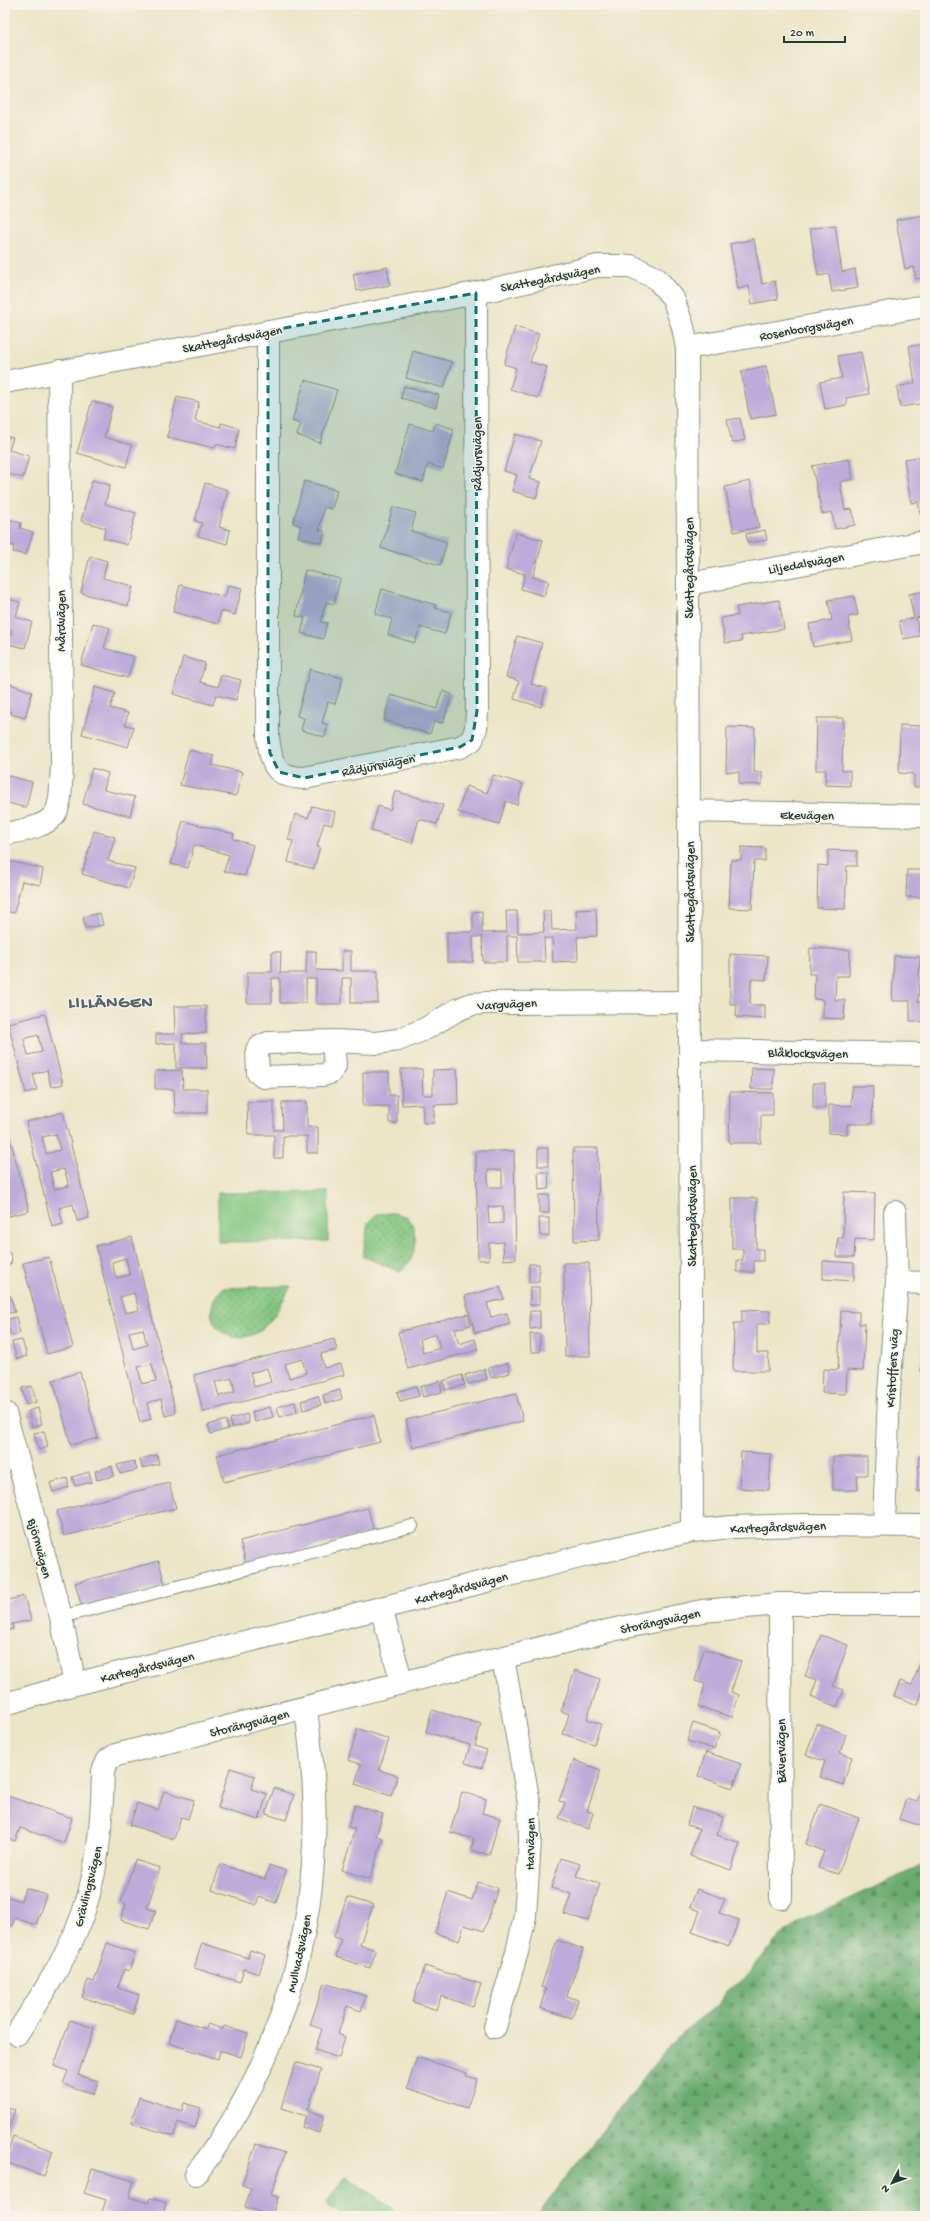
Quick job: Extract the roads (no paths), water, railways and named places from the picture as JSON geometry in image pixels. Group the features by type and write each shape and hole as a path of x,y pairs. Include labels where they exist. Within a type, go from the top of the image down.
{"street":[{"name":"Skattegårdsvägen","path":"5,382 268,331 476,293 598,266 631,266 656,278 673,298 683,327 687,348 692,1531"},
{"name":"Rådjursvägen","path":"268,331 268,736 270,753 279,772 286,776 304,778 460,747 472,740 476,728 477,711 476,293"},
{"name":"Rosenborgsvägen","path":"687,348 925,306"},
{"name":"Mårdvägen","path":"5,834 24,831 48,821 57,812 60,802 62,761 59,371"},
{"name":"Liljedalsvägen","path":"688,584 925,542"},
{"name":"Ekevägen","path":"688,811 925,816"},
{"name":"Vargvägen","path":"333,1041 376,1043 398,1040 425,1029 457,1010 472,1004 689,1002"},
{"name":"Blåklocksvägen","path":"691,1050 925,1054"},
{"name":"Kristoffers väg","path":"884,1524 897,1282 895,1212"},
{"path":"897,1282 925,1283"},
{"name":"Björnvägen","path":"5,1413 61,1617 75,1684"},
{"name":"Kartegårdsvägen","path":"5,1704 75,1684 591,1554 692,1531 731,1527 884,1524 925,1526"},
{"name":"Storängsvägen","path":"103,1771 108,1760 116,1755 666,1618 736,1607 780,1604 925,1604"},
{"name":"Bävervägen","path":"780,1604 781,1898"},
{"path":"381,1608 402,1683"},
{"name":"Harvägen","path":"494,2027 517,1952 525,1916 530,1841 529,1803 503,1658"},
{"name":"Mullvadsvägen","path":"196,2174 220,2143 250,2091 278,2029 296,1971 307,1910 313,1856 315,1794 306,1708"},
{"name":"Grävlingsvägen","path":"17,2034 45,1989 78,1927 98,1851 103,1771"}],"lane":[{"path":"61,1617 412,1526"}],"district":[{"name":"LILLÄNGEN","path":"111,1001"}]}
